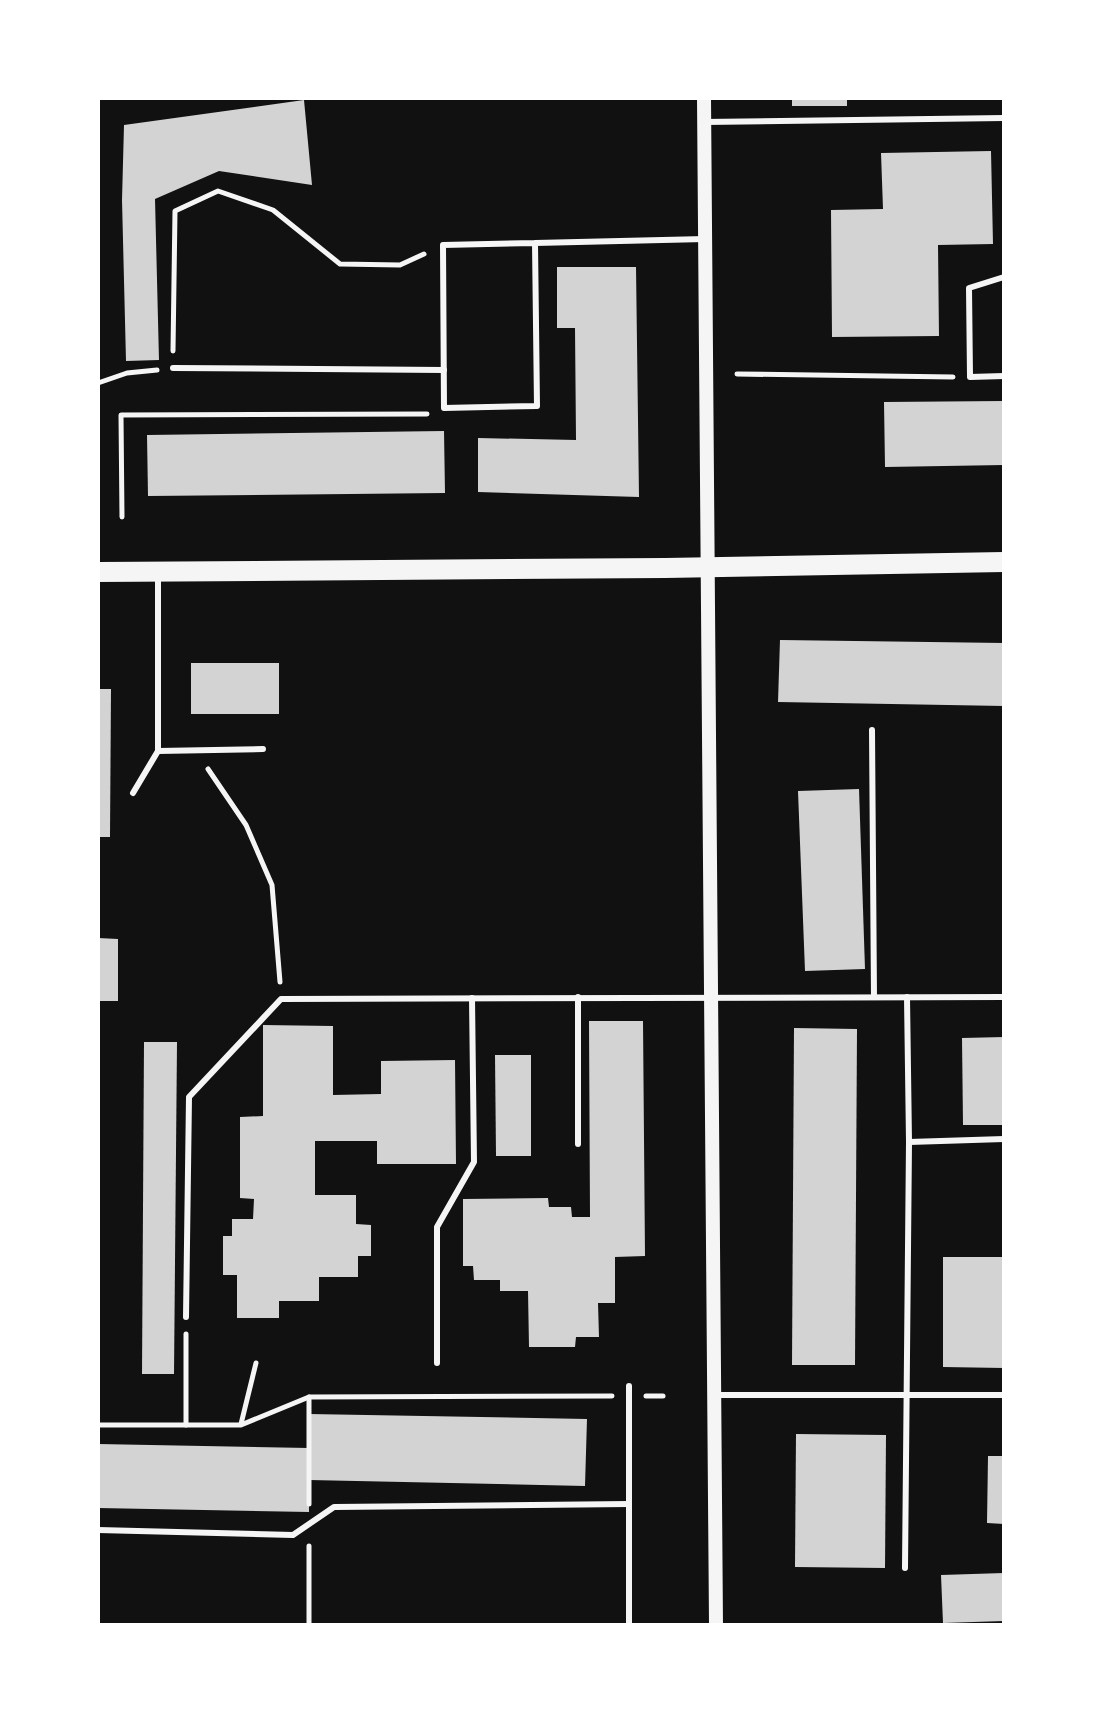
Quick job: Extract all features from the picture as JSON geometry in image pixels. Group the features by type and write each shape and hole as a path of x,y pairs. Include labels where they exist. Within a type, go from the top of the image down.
{"main road":[{"path":"98,572 1004,562"}],"street":[{"path":"704,98 716,1625"}],"lane":[{"path":"704,122 1004,118"},
{"path":"535,243 537,406 444,408 443,245 705,239"},
{"path":"1004,277 969,288 970,377 1004,376"},
{"path":"173,368 444,370"},
{"path":"133,793 158,751 158,571"},
{"path":"872,730 874,997"},
{"path":"158,751 263,749"},
{"path":"578,997 578,1144"},
{"path":"905,1568 909,1142 907,997"},
{"path":"186,1317 189,1097 281,999 1004,997"},
{"path":"437,1363 437,1227 474,1162 472,998"},
{"path":"909,1142 1004,1139"},
{"path":"629,1386 629,1625"},
{"path":"714,1395 1004,1395"},
{"path":"98,1530 293,1535 334,1507 629,1504"}],"path":[{"path":"98,383 127,373 173,368 175,211 218,191 273,210 340,264 400,265 443,245"},
{"path":"737,374 970,377"},
{"path":"122,517 121,415 433,414"},
{"path":"192,750 204,762 246,825 272,885 281,999"},
{"path":"186,1317 186,1425"},
{"path":"241,1425 256,1363"},
{"path":"98,1425 241,1425 309,1397 663,1396"}],"building":[{"path":"792,98 847,98 847,106 792,106"},
{"path":"304,100 312,185 219,171 155,199 159,360 126,361 122,200 124,125"},
{"path":"991,151 993,244 938,245 939,336 832,337 831,210 883,209 881,153"},
{"path":"557,267 636,267 639,497 478,492 478,438 576,440 575,328 557,328"},
{"path":"1004,401 1004,465 885,467 884,402"},
{"path":"444,431 445,493 148,496 147,435"},
{"path":"780,640 1004,643 1004,706 778,702"},
{"path":"191,663 279,663 279,714 191,714"},
{"path":"98,689 111,689 110,837 98,837"},
{"path":"859,789 865,969 805,971 798,791"},
{"path":"98,938 118,939 118,1001 98,1001"},
{"path":"589,1021 643,1021 645,1256 615,1257 615,1303 598,1303 599,1337 576,1337 575,1347 529,1347 528,1291 500,1291 500,1280 474,1280 473,1266 463,1266 463,1199 548,1198 549,1207 571,1207 572,1217 590,1217"},
{"path":"263,1025 333,1026 333,1095 381,1094 381,1061 455,1060 456,1164 377,1164 377,1141 315,1141 315,1195 356,1195 356,1224 371,1225 371,1256 358,1256 358,1277 319,1277 319,1301 279,1301 279,1318 237,1318 237,1275 223,1275 223,1236 232,1236 232,1219 253,1219 254,1199 240,1198 240,1117 263,1116"},
{"path":"794,1028 857,1029 855,1365 792,1365"},
{"path":"1004,1037 1004,1125 963,1125 962,1038"},
{"path":"144,1042 177,1042 174,1374 142,1374"},
{"path":"495,1055 531,1055 531,1156 496,1156"},
{"path":"943,1257 1004,1257 1004,1368 943,1367"},
{"path":"309,1414 587,1419 585,1486 309,1480 309,1512 98,1508 98,1444 309,1448"},
{"path":"796,1434 886,1435 885,1568 795,1567"},
{"path":"988,1456 1004,1456 1004,1524 987,1523"},
{"path":"1004,1573 1004,1621 943,1623 941,1575"}]}
